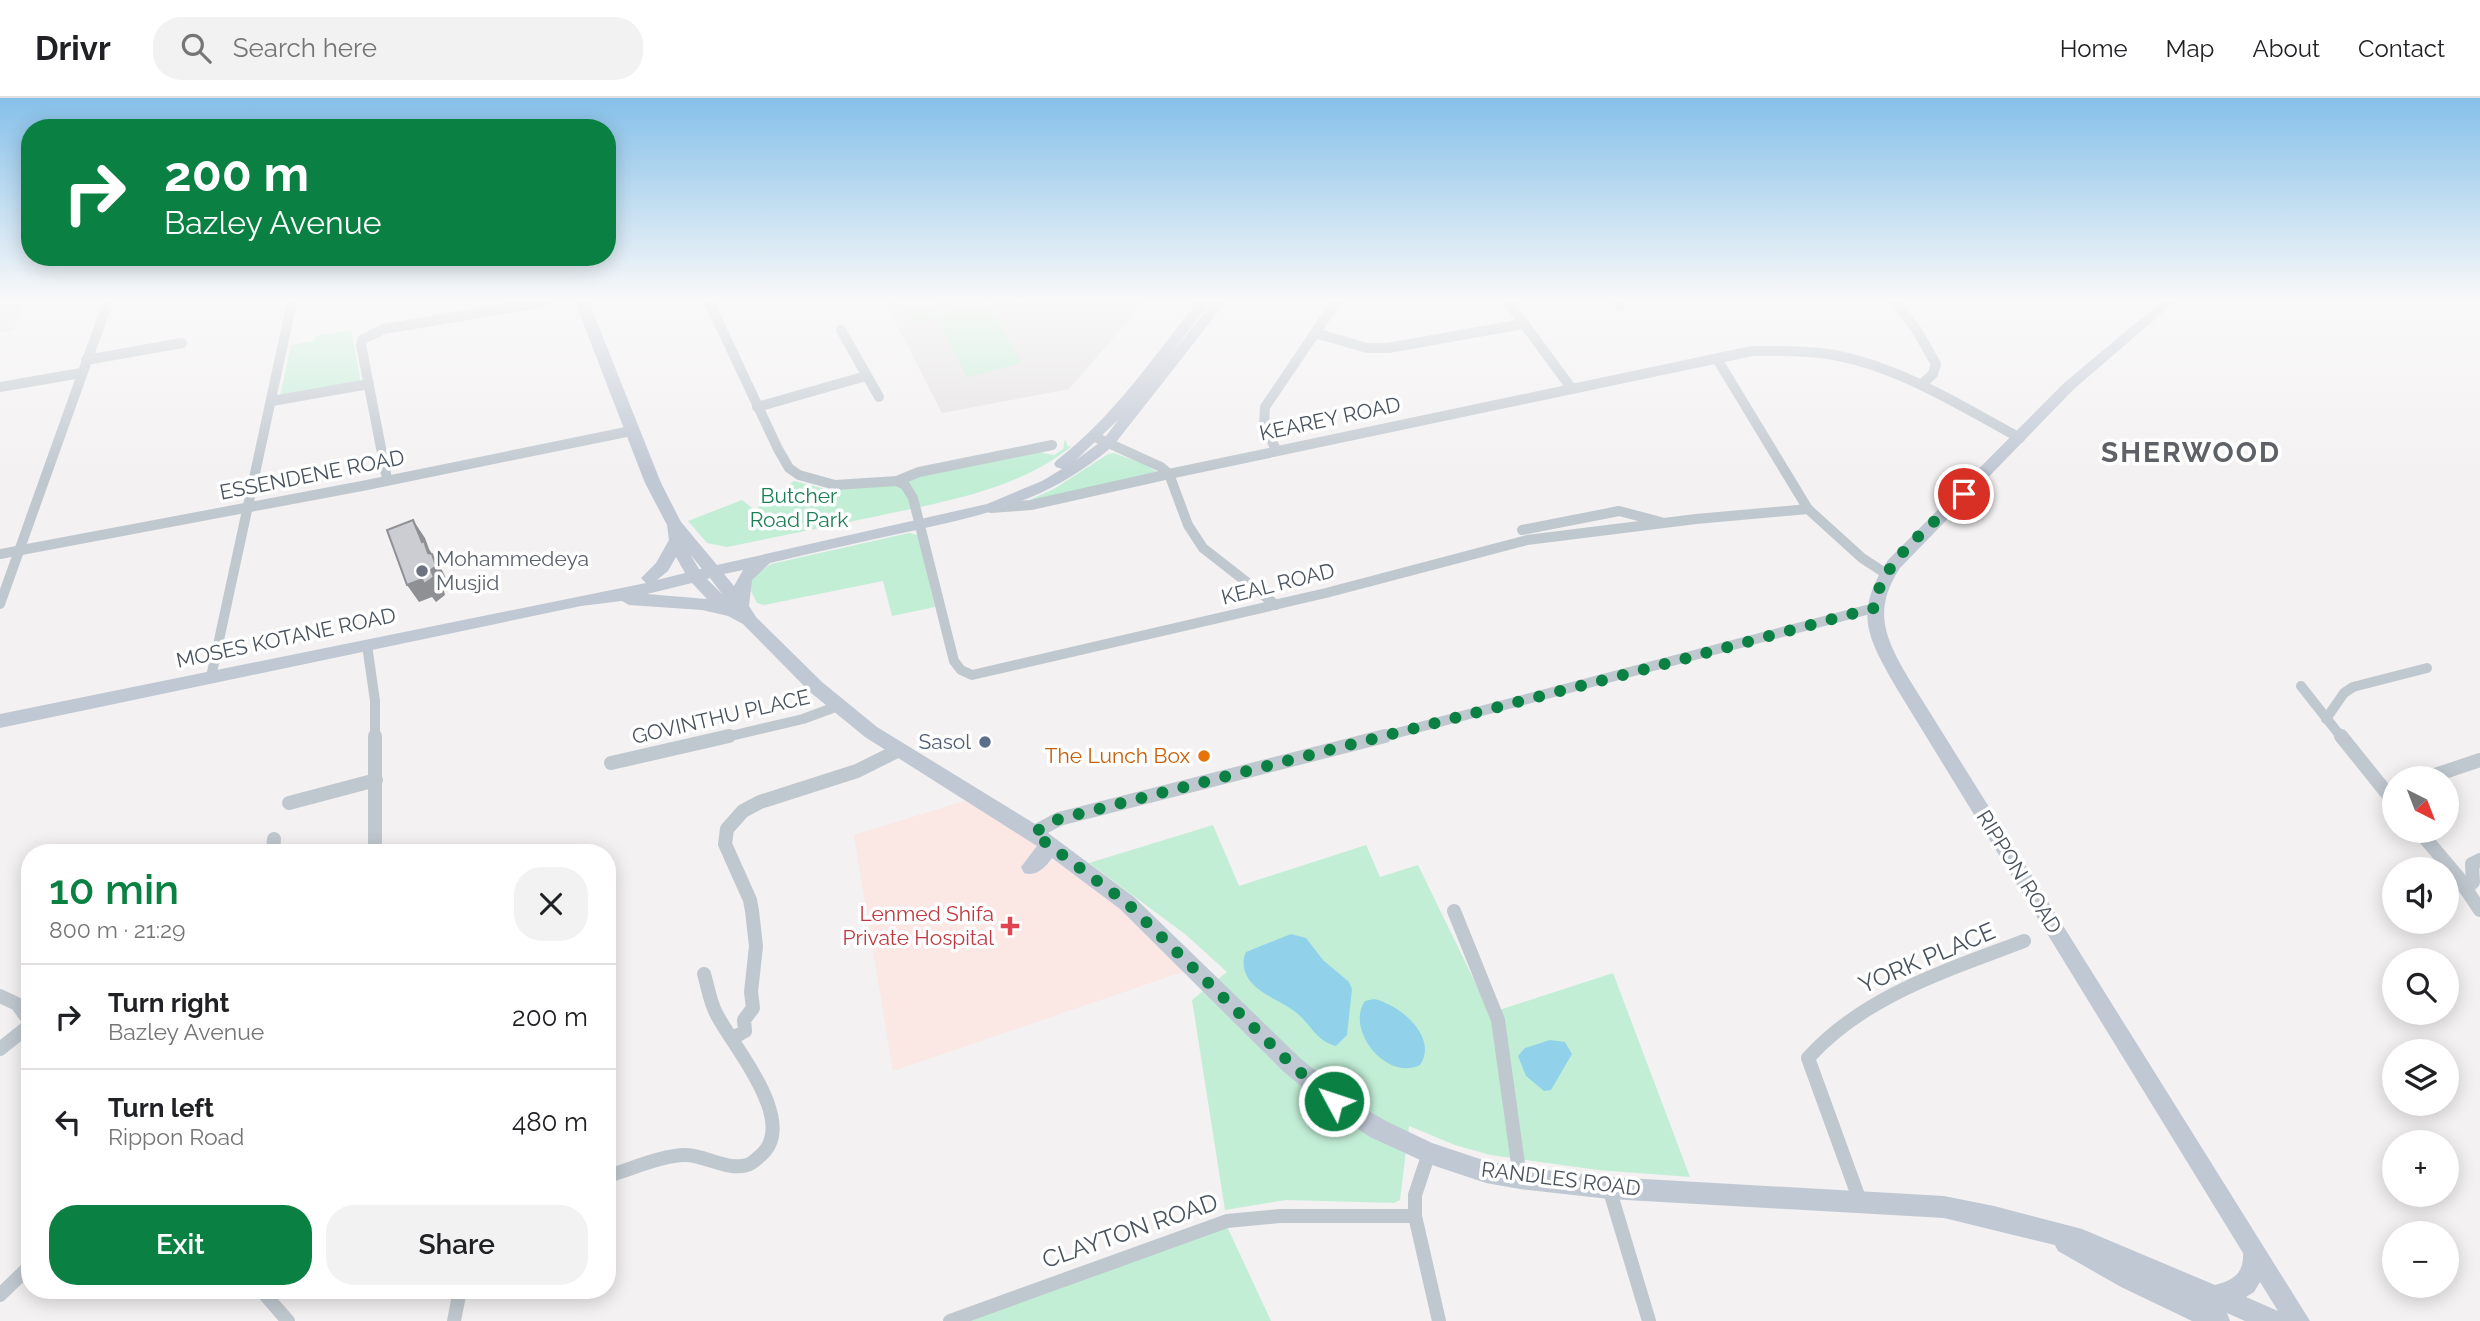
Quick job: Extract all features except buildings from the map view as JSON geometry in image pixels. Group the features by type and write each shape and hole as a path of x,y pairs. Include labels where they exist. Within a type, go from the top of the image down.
{"street":[{"path":"0,604 81,373 86,360 92,359"},
{"path":"211,677 281,359"},
{"path":"364,359 387,479"},
{"name":"RANDLES ROAD","path":"604,359 651,480 676,525 702,569 750,621 838,706 899,750 1040,838 1127,903 1256,1031 1327,1096 1378,1129 1429,1153 1486,1172 1520,1178 1609,1188 1944,1207 2022,1225 2101,1248 2274,1321"},
{"path":"735,359 789,468 804,478 835,485 897,481 919,472 1052,445"},
{"path":"857,359 879,397"},
{"name":"MOSES KOTANE ROAD","path":"581,600 606,589 649,578 770,557 919,519 984,499 1029,481 1101,440 1161,359"},
{"name":"MOSES KOTANE ROAD","path":"0,721 581,600 609,598 702,569 919,519 991,508 1060,478 1101,440 1171,359"},
{"path":"1276,450 1264,424 1265,407 1298,359"},
{"path":"1549,359 1572,389"},
{"path":"1717,359 1808,509 1862,558 1888,575"},
{"name":"KEAREY ROAD","path":"991,508 1031,505 1276,450 1717,359"},
{"name":"KEAREY ROAD","path":"1858,359 1922,384 2020,438"},
{"path":"1922,384 1933,374 1936,365 1933,359"},
{"path":"1031,867 1044,855 1040,838 1059,819 1874,608 1888,575 1912,545 2069,386 2101,359"},
{"path":"0,387 81,373"},
{"path":"757,407 866,376"},
{"path":"272,401 369,384"},
{"name":"ESSENDENE ROAD","path":"0,554 362,486 631,431"},
{"path":"1101,440 1161,467 1169,474 1195,538 1203,548 1276,605"},
{"name":"KEAL ROAD","path":"897,481 911,493 954,661 961,670 972,675 1276,605 1452,562 1527,540 1808,509"},
{"path":"1522,530 1619,511 1665,523"},
{"name":"RANDLES ROAD","path":"676,525 676,542 683,560 702,569"},
{"path":"649,578 662,567 676,542"},
{"path":"609,598 737,608 744,577 770,557"},
{"name":"RIPPON ROAD","path":"1874,608 1876,624 1888,656 1902,680 2298,1321"},
{"path":"367,645 375,701 375,844"},
{"path":"2326,719 2344,693 2353,687 2427,668"},
{"path":"2301,686 2382,784"},
{"name":"GOVINTHU PLACE","path":"611,763 803,719 838,706"},
{"path":"733,1038 746,1031 744,1020 753,1008 751,992 756,946 750,900 724,844 731,822 750,807 857,771 899,750"},
{"path":"2459,767 2480,760"},
{"path":"289,803 376,780"},
{"path":"2430,844 2480,910"},
{"path":"2466,889 2473,882 2472,864 2480,860"},
{"path":"1454,911 1498,1020 1520,1178"},
{"name":"YORK PLACE","path":"1860,1201 1808,1058 1859,1012 1883,997 2024,941"},
{"path":"616,1173 681,1155 701,1156 733,1167 742,1166 758,1160 774,1138 772,1114 733,1038 716,1014 704,974"},
{"path":"0,996 21,1001"},
{"path":"0,1049 21,1031"},
{"path":"1429,1153 1415,1195 1415,1216 1439,1321"},
{"path":"1609,1188 1649,1321"},
{"name":"CLAYTON ROAD","path":"950,1321 1227,1221 1280,1216 1415,1216"},
{"name":"RANDLES ROAD","path":"2054,1236 2104,1266 2218,1321"},
{"path":"2213,1297 2232,1293 2244,1285 2254,1273 2254,1250"},
{"path":"0,1295 21,1275"},
{"path":"269,1299 288,1321"},
{"path":"454,1321 458,1299"}],"shaded area":[{"path":"914,359 1095,359 1069,389 942,413"},
{"name":"Lenmed Shifa Private Hospital","path":"974,798 1086,871 1197,967 893,1071 854,835"}],"green space":[{"path":"288,359 357,359 361,382 280,396"},
{"path":"958,359 1020,359 1022,363 967,377"},
{"name":"Butcher Road Park","path":"1065,439 1068,447 1072,446 1027,474 977,493 925,506 727,547 707,543 688,521 742,500 755,510 794,481 829,490 855,488 1038,452 1054,455 1063,449"},
{"path":"1114,453 1157,472 1018,505 1054,489 1108,454"},
{"path":"909,533 918,535 935,607 892,616 883,581 764,605 757,603 749,587 751,578 771,564"},
{"path":"1213,825 1239,886 1366,845 1380,877 1418,865 1490,1013 1613,973 1690,1177 1598,1170 1491,1155 1455,1145 1409,1126 1400,1200 1394,1203 1286,1200 1225,1210 1192,1000 1227,972 1185,934 1089,863"},
{"path":"1224,1220 1271,1321 964,1321"}],"water":[{"path":"1291,934 1306,938 1323,960 1349,982 1352,989 1347,1035 1336,1046 1321,1038 1296,1012 1253,985 1245,972 1246,952"},
{"path":"1374,999 1394,1007 1414,1023 1424,1044 1425,1054 1420,1065 1407,1068 1394,1066 1382,1060 1372,1050 1360,1025 1360,1012 1365,1001"},
{"path":"1550,1040 1565,1042 1572,1054 1551,1090 1544,1091 1526,1076 1518,1056 1525,1048"}],"place":[{"name":"Mohammedeya Musjid","path":"422,571"},
{"name":"Sasol","path":"985,742"},
{"name":"The Lunch Box","path":"1204,756"},
{"name":"Lenmed Shifa Private Hospital","path":"1010,926"}],"district":[{"name":"SHERWOOD","path":"2191,452"}],"route":[{"path":"1334,1101 1256,1031 1127,903 1033,833 1044,824 1059,819 1631,673 1850,612 1874,608 1875,600 1894,564 1964,494"}]}
